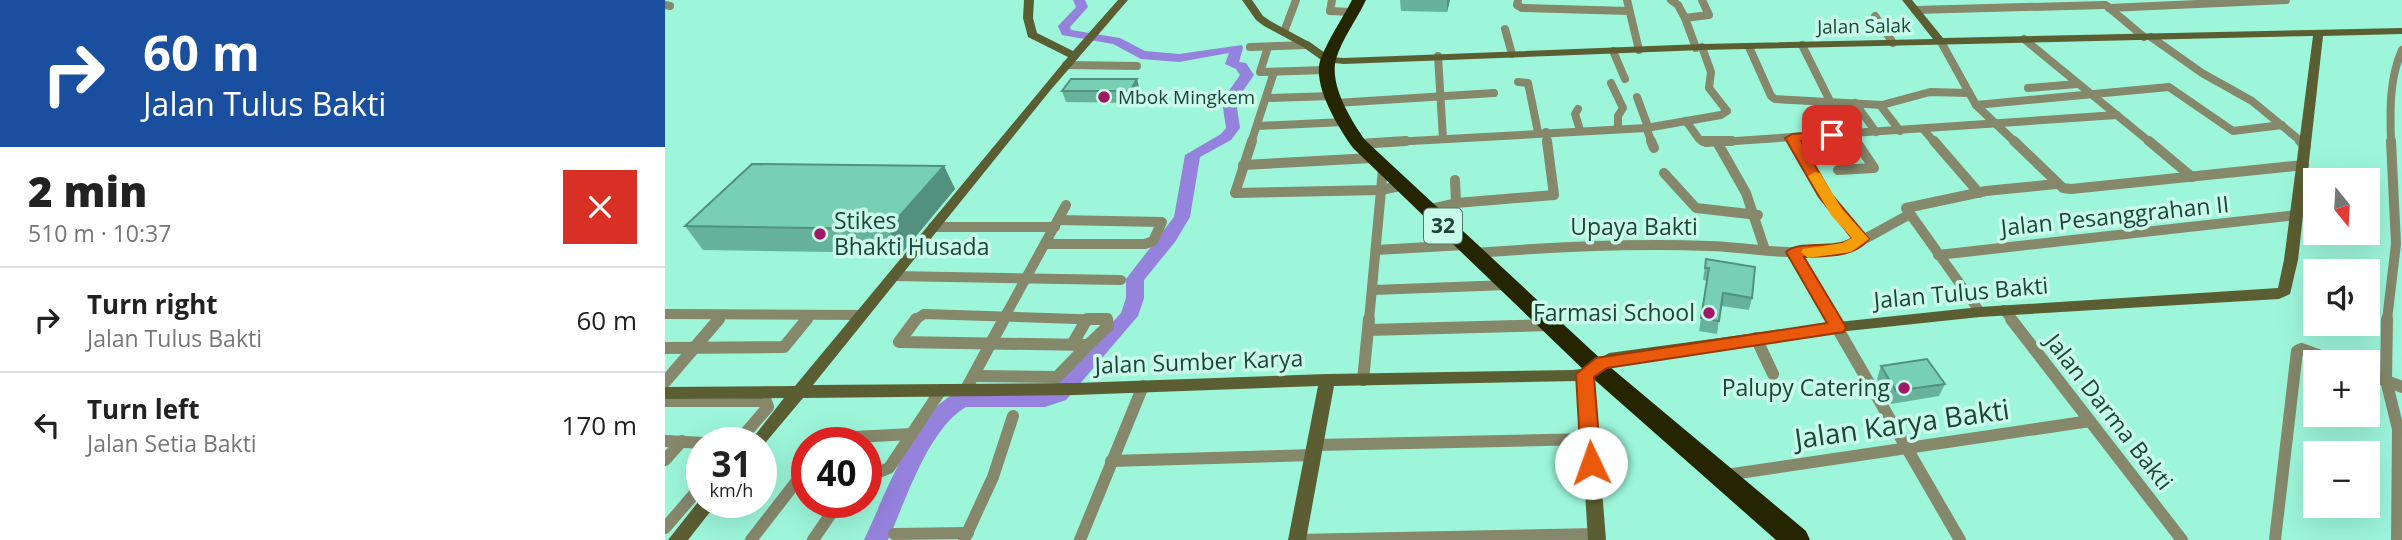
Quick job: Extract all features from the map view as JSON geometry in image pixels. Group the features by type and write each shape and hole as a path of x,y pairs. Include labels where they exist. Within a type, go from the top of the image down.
{"highway":[{"path":"1327,65 1355,6"},
{"name":"32","path":"1327,65 1344,122 1379,169 1552,325 1591,371 1721,475 1796,540"}],"street":[{"path":"1029,0 1028,18 1032,35 1070,60 1137,66"},
{"path":"771,427 1070,60 1123,0"},
{"path":"1247,0 1259,18 1307,45 1327,65"},
{"path":"1285,32 1296,0"},
{"path":"1332,0 1330,10 1355,6"},
{"path":"1518,0 1517,5 1520,8 1629,11"},
{"path":"1590,0 1591,10"},
{"path":"1627,0 1639,50"},
{"path":"1274,72 1235,191 1238,194 1379,169 1443,139 1647,127 1721,115 1727,111 1709,88 1711,72 1678,5 1671,0"},
{"path":"1685,18 1709,15 1702,0"},
{"path":"1907,0 1941,41 1976,105 2056,184"},
{"path":"1915,10 2285,0"},
{"path":"2104,4 2202,73 2252,101 2306,146"},
{"path":"1875,16 1893,43"},
{"path":"1505,29 1511,54"},
{"name":"Jalan Salak","path":"1327,65 1438,57 1699,48 2402,31"},
{"path":"2297,215 2318,33"},
{"path":"2024,39 2193,177"},
{"path":"1250,47 1307,45"},
{"path":"1802,45 1830,101"},
{"path":"1268,47 1259,71 1274,72 1327,65"},
{"path":"1749,47 1772,97 1880,104 1930,92 1969,93"},
{"path":"2397,540 2398,429 2386,380 2386,333 2388,312 2397,307 2392,176 2393,71 2402,50"},
{"path":"1613,51 1625,79"},
{"path":"1438,57 1443,139"},
{"path":"1426,210 1456,203 1554,195 1542,132 1528,83 1518,82"},
{"path":"1611,83 1623,108 1618,116 1618,129"},
{"path":"2028,88 2077,83"},
{"path":"1976,105 2172,88 2233,131 2282,125"},
{"path":"1266,98 1335,99 1494,93"},
{"path":"1637,97 1654,148"},
{"path":"1856,103 1877,132"},
{"path":"1880,104 1900,131"},
{"path":"1579,109 1576,114 1580,130"},
{"path":"1686,121 1702,142 1717,142 2117,115"},
{"path":"1257,127 1344,122"},
{"path":"1924,130 1979,193"},
{"path":"1838,170 1874,168 1851,134"},
{"path":"1792,138 1826,197 1861,239"},
{"path":"1717,142 1745,187 1758,215 1765,250"},
{"path":"1243,165 1379,169"},
{"name":"Upaya Bakti","path":"1376,250 1709,246 1794,252 1833,250 1851,246 1909,211 1979,193 2056,184 2071,189 2304,165"},
{"path":"1363,380 1373,290 1379,169"},
{"path":"1664,173 1696,208 1758,215"},
{"path":"1455,180 1456,203"},
{"path":"970,382 1066,205"},
{"path":"1909,211 1980,312"},
{"name":"Jalan Pesanggrahan II","path":"1938,255 2297,215"},
{"name":"Jalan Tulus Bakti","path":"1591,371 1609,359 1838,327 2004,310 2279,294 2285,291 2287,285 2297,215"},
{"path":"933,227 1157,220 1162,222 1153,241 1145,244 1046,243"},
{"path":"1794,252 1960,540"},
{"path":"894,276 1121,280"},
{"path":"1373,290 1508,285"},
{"name":"Jalan Darma Bakti","path":"2004,310 2182,540"},
{"path":"665,314 862,315"},
{"path":"665,382 722,315"},
{"path":"665,348 784,347 810,315"},
{"path":"970,382 1057,376 1108,326 1109,321 1008,315 921,315 899,342 1088,345"},
{"path":"1073,343 1087,318"},
{"path":"1368,330 1552,325"},
{"path":"1756,338 1773,374"},
{"path":"2275,540 2297,351 2304,350"},
{"path":"1328,380 1296,540 1596,537 1589,439 1591,371"},
{"name":"Jalan Sumber Karya","path":"665,393 941,390 970,382 1075,389 1591,371"},
{"path":"2380,378 2402,387"},
{"path":"1080,540 1143,386"},
{"path":"882,471 889,468 941,390"},
{"path":"665,401 766,401 768,407 752,427"},
{"path":"894,534 966,536 993,477 1013,416"},
{"name":"Jalan Karya Bakti","path":"1721,475 2090,421"},
{"path":"882,436 912,435"},
{"path":"1111,461 1589,439"},
{"path":"665,441 686,441"},
{"path":"665,460 683,441"},
{"path":"751,540 791,490"},
{"path":"665,528 686,504"},
{"path":"677,540 695,518"},
{"path":"813,540 828,518"}],"building":[{"path":"1071,79 1137,79 1130,91 1062,91"},
{"path":"752,164 944,166 888,229 685,226"},
{"path":"1706,259 1755,267 1752,298 1723,293 1719,321 1701,318 1709,268 1705,268"},
{"path":"1927,359 1945,384 1896,391 1881,366"}],"waterway":[{"path":"876,540 925,436 949,407 963,399 1045,399 1059,395 1129,316 1135,298 1135,279 1169,238 1182,217 1193,155 1226,137 1233,128 1229,101 1247,75 1241,66 1232,64 1237,48 1179,58 1141,55 1125,44 1075,35 1066,32 1064,26 1082,7 1079,0"}],"slow traffic":[{"path":"1808,252 1846,248 1861,239 1826,197 1815,176"}],"place":[{"name":"Mbok Mingkem","path":"1104,97"},
{"name":"Stikes Bhakti Husada","path":"820,234"},
{"name":"Farmasi School","path":"1709,313"},
{"name":"Palupy Catering","path":"1904,388"}],"route":[{"path":"1591,463 1585,374 1602,362 1838,327 1794,252 1833,250 1854,245 1861,239 1826,197 1792,138 1832,135"}]}
